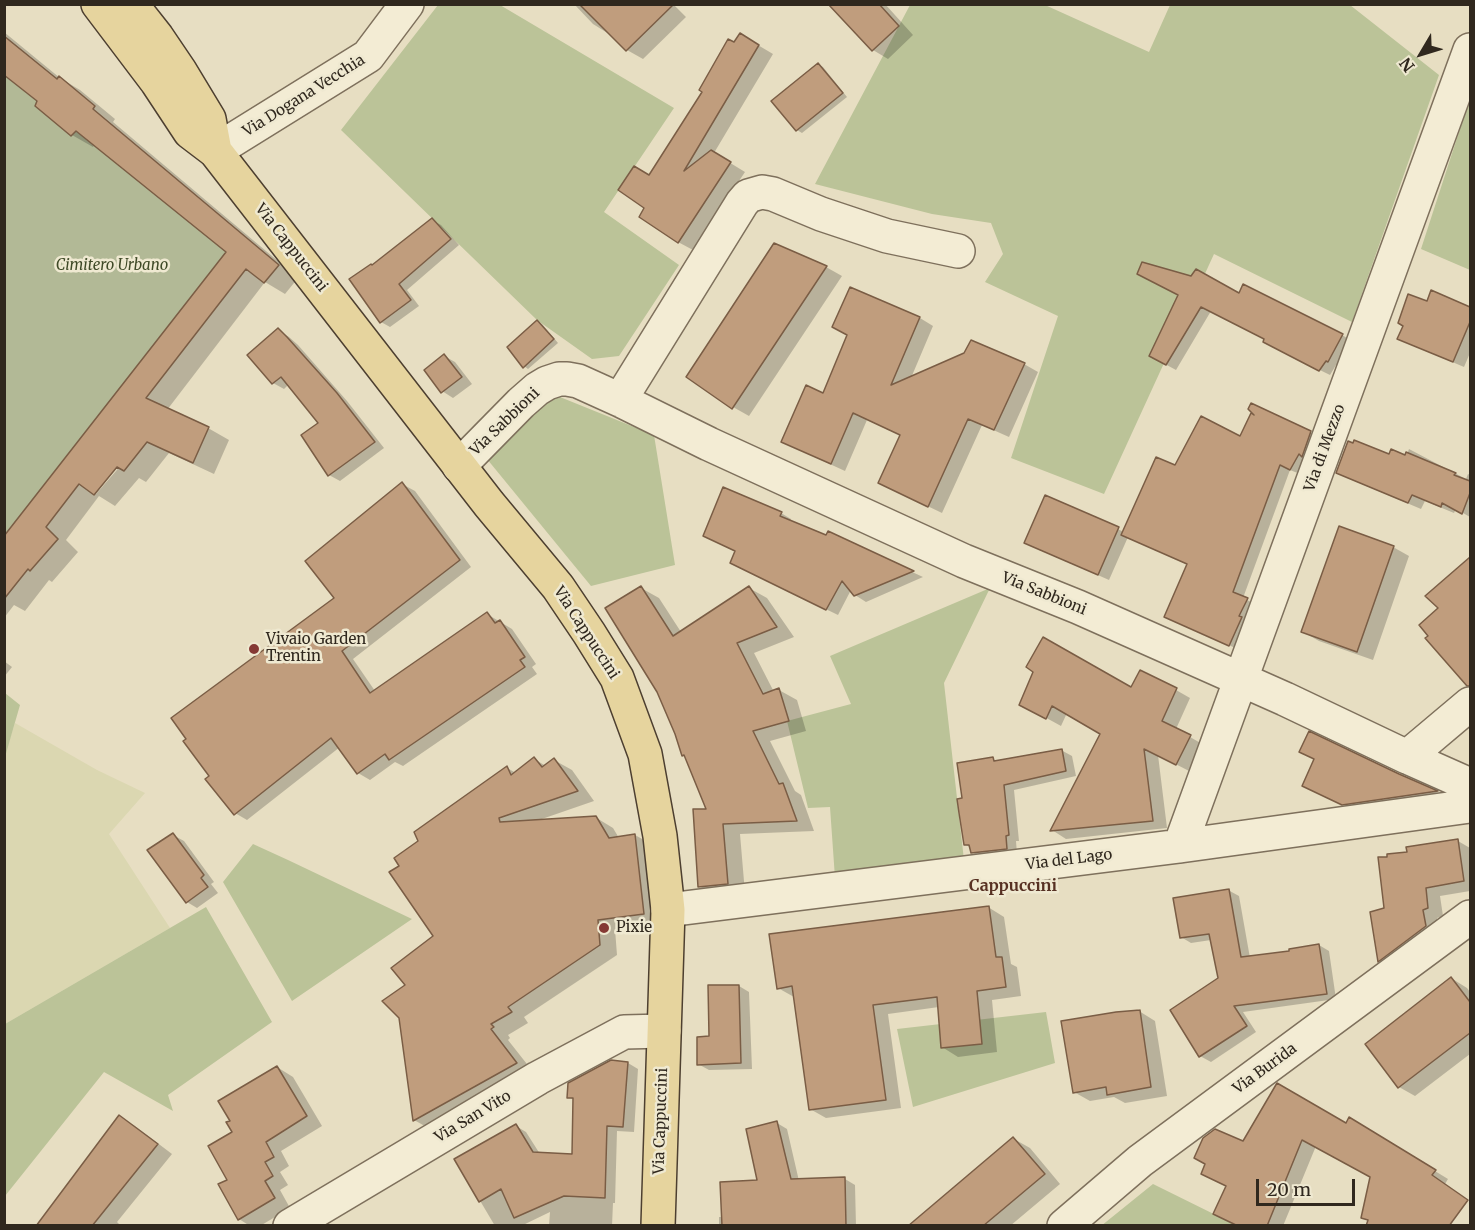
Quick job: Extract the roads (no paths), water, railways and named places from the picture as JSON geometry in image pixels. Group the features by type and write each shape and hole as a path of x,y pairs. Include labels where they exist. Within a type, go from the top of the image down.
{"main road":[{"name":"Via Cappuccini","path":"98,4 157,82 190,132 215,151 459,466 558,587 617,678 645,754 660,836 668,910 658,1226"},
{"name":"Via Cappuccini","path":"131,4 157,37 209,119 215,151"}],"street":[{"name":"Via Dogana Vecchia","path":"215,151 368,56 407,4"},
{"name":"Via di Mezzo","path":"1180,846 1470,50"},
{"path":"620,400 748,196 762,192 773,194 821,214 887,236 958,251"},
{"name":"Via Sabbioni","path":"459,466 521,402 537,389 558,380 578,381 964,561 1078,607 1241,679 1470,785"},
{"path":"1407,757 1470,704"},
{"name":"Via del Lago","path":"668,910 1180,846 1470,806"},
{"name":"Via Burida","path":"1064,1226 1140,1161 1470,917"},
{"name":"Via San Vito","path":"290,1226 538,1078 624,1032 664,1031"}],"place":[{"name":"Vivaio Garden Trentin","path":"254,649"},
{"name":"Pixie","path":"604,928"}],"district":[{"name":"Cappuccini","path":"1013,886"}],"park label":[{"name":"Cimitero Urbano","path":"112,266"}]}
